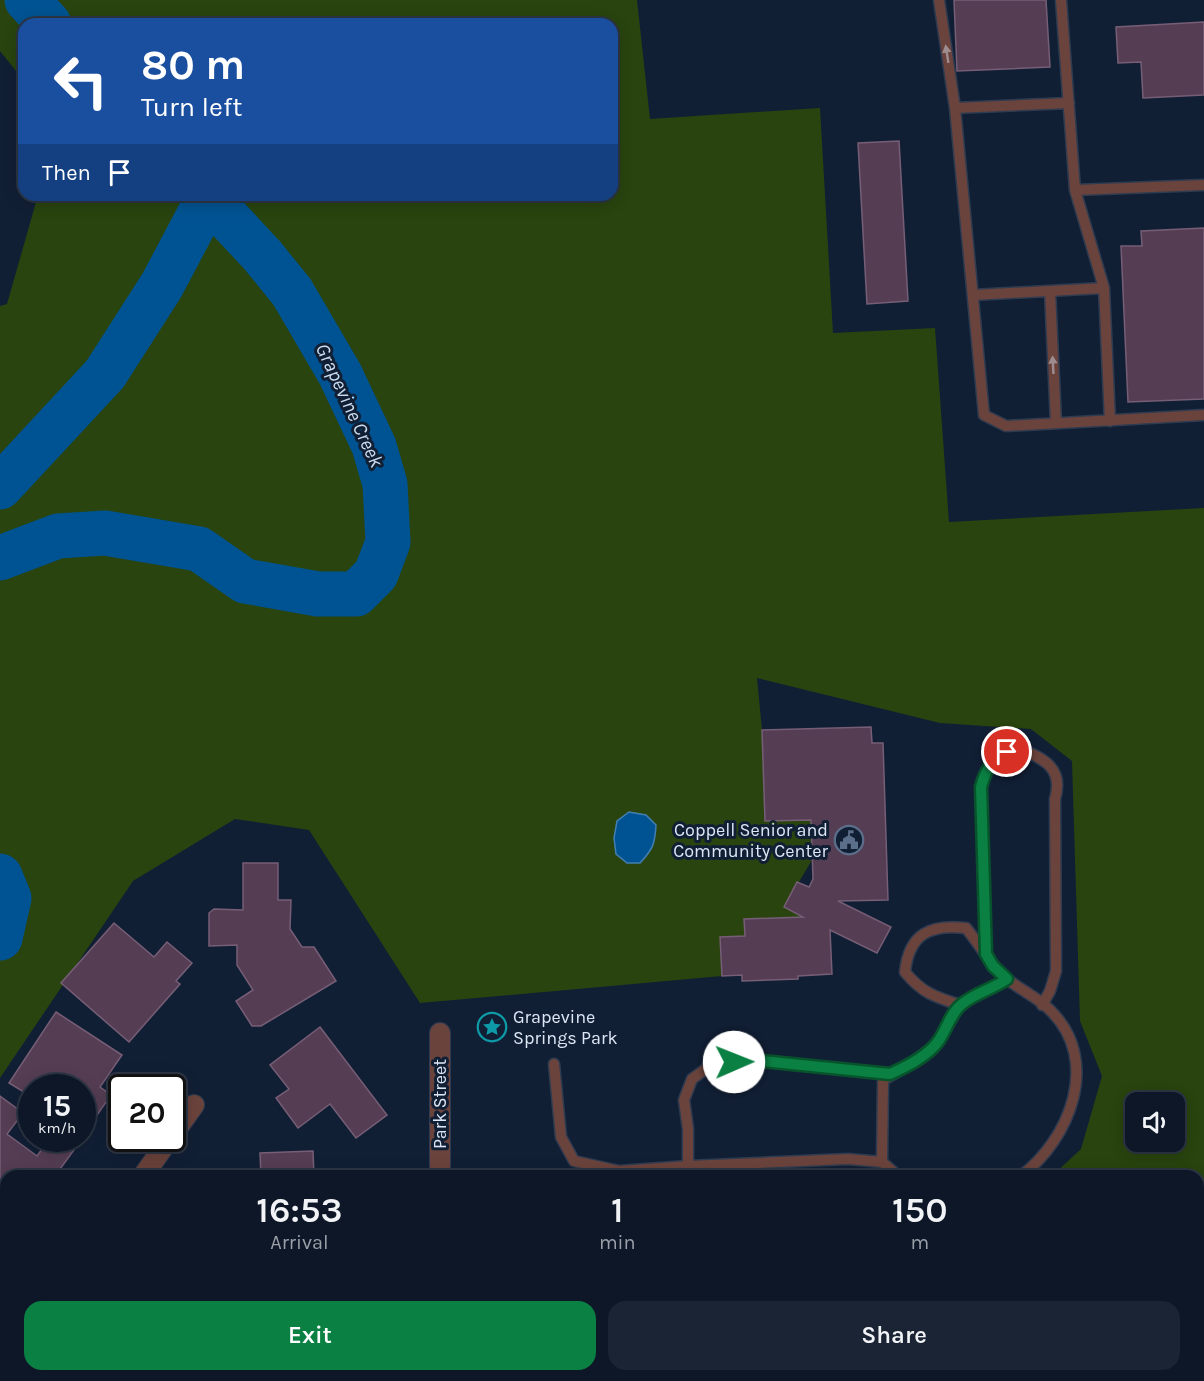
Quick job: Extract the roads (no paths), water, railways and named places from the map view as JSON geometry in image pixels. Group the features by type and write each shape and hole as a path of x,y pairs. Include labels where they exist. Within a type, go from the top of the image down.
{"street":[{"name":"Park Street","path":"440,1033 440,1170"},
{"path":"186,1116 194,1105"},
{"path":"148,1170 161,1152"}],"lane":[{"path":"939,0 955,108 984,415 1006,426 1204,416"},
{"path":"1061,0 1075,190 1104,288 1110,421"},
{"path":"955,108 1069,103"},
{"path":"1075,190 1204,185"},
{"path":"973,295 1104,288"},
{"path":"1050,291 1056,423"},
{"path":"986,954 981,787 985,771 993,762 1007,752 1019,748 1040,758 1052,768 1058,787 1055,799 1056,971 1050,991 1042,1005"},
{"path":"960,1005 928,994 905,972 906,960 916,940 935,927 966,928 993,966 1051,1011 1067,1034 1077,1078 1075,1096 1057,1138 1029,1170"},
{"path":"882,1162 883,1080 909,1065 936,1045 960,1005 995,988 1007,979"},
{"path":"688,1166 688,1130 684,1100 692,1079 714,1064 753,1060 890,1074"},
{"path":"554,1064 561,1137 574,1161 614,1170"},
{"path":"633,1170 848,1159 882,1162 891,1170"}],"water":[{"path":"629,812 646,815 656,825 652,846 640,863 627,863 616,854 614,838 617,821"}],"waterway":[{"name":"Grapevine Creek","path":"27,0 44,18"},
{"path":"0,487 105,374 162,285 206,201"},
{"name":"Grapevine Creek","path":"0,558 58,536 105,533 199,549 245,581 318,594 356,594 376,574 388,542 385,484 374,446 340,374 292,292 262,255 212,201"},
{"name":"Grapevine Creek","path":"0,876 9,898 0,938"}],"place":[{"name":"Coppell Senior and Community Center","path":"849,840"},
{"name":"Grapevine Springs Park","path":"492,1027"}]}
